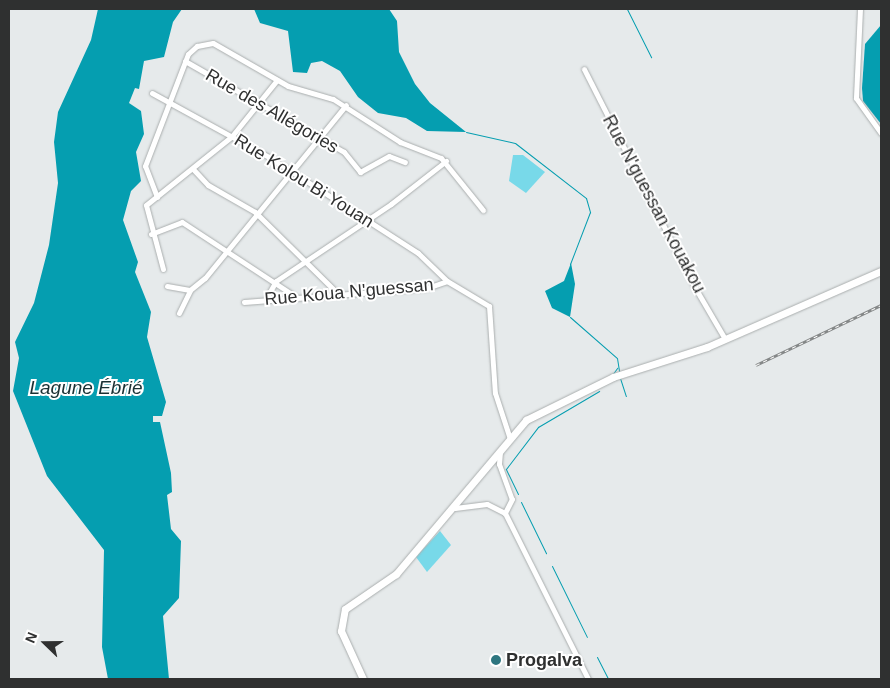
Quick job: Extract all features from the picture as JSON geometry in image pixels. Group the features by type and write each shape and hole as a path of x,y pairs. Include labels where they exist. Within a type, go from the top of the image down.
{"street":[{"path":"860,9 856,98 881,133"},
{"path":"157,197 145,166 173,102 185,62 194,48 213,42 277,80 346,105 400,142 446,161 483,210"},
{"name":"Rue des Allégories","path":"185,62 344,152 360,172 389,156 405,162"},
{"name":"Rue N'guessan Kouakou","path":"584,69 725,339"},
{"path":"163,269 144,209 232,136 277,80"},
{"name":"Rue Kolou Bi Youan","path":"152,93 173,102 232,136 367,220 432,263 447,280"},
{"path":"179,313 190,290 346,105"},
{"path":"267,297 276,281 367,220 446,161"},
{"path":"193,169 208,185 255,212 308,260 336,292"},
{"path":"151,234 182,222 276,281 294,295"},
{"path":"363,679 341,631 345,609 396,574 455,508 510,439 535,414 576,394 725,339 881,271"},
{"name":"Rue Koua N'guessan","path":"244,302 267,297 427,288 447,280 489,306 495,392 510,439"},
{"path":"167,286 190,290"},
{"path":"500,452 499,464 512,500 505,513"},
{"path":"455,508 487,504 505,513 588,679"}],"shaded area":[{"path":"513,155 523,155 545,172 526,193 509,181"},
{"path":"440,531 451,545 427,572 416,557"}],"water":[{"name":"Lagune Ébrié","path":"98,9 182,9 173,22 164,57 144,61 139,89 135,88 129,103 141,111 144,134 136,152 141,181 131,191 123,220 138,262 135,272 151,312 147,337 166,402 162,416 153,416 153,422 160,422 171,473 172,492 167,495 171,529 181,541 179,598 163,616 169,679 108,679 102,647 104,550 47,476 13,391 19,358 15,342 34,303 49,245 58,183 54,142 58,112 91,40"},
{"path":"254,9 389,9 397,21 399,52 415,84 430,103 466,132 427,131 406,118 378,113 358,97 340,71 322,61 311,63 307,73 293,72 288,31 260,23"},
{"path":"881,25 881,124 863,101 862,88 865,44"},
{"path":"571,263 575,284 570,317 552,308 545,291 564,281"}],"waterway":[{"path":"627,9 651,57"},
{"path":"466,132 515,143 586,198 590,212 570,264"},
{"path":"570,317 617,358 619,371"},
{"path":"612,375 617,368"},
{"path":"620,378 626,396"},
{"path":"518,494 506,469 538,427 599,391"},
{"path":"521,502 546,553"},
{"path":"552,566 587,637"},
{"path":"597,657 608,679"}],"railway":[{"path":"756,365 881,305"}],"place":[{"name":"Progalva","path":"496,660"}]}
